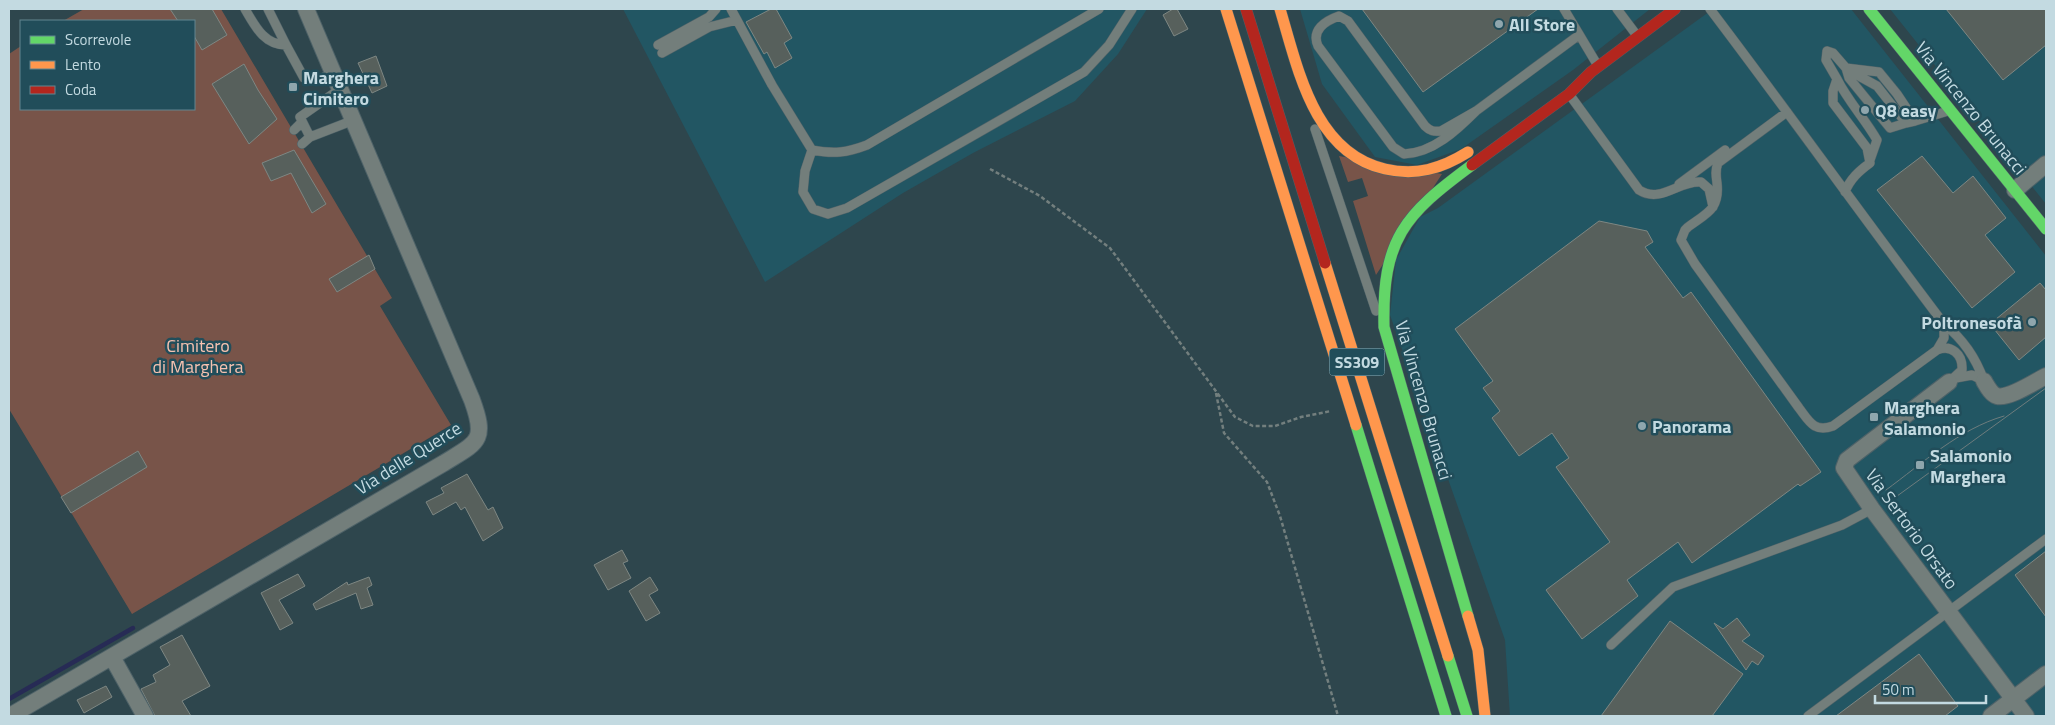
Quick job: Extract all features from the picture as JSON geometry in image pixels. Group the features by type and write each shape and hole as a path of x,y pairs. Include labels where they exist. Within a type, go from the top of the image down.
{"main road":[{"name":"SS309","path":"1226,9 1446,716"},
{"name":"SS309","path":"1246,9 1467,716"},
{"path":"1280,9 1313,108 1328,134 1345,151 1362,162 1382,171 1419,173 1442,167 1474,148"},
{"name":"Via Vincenzo Brunacci","path":"1485,716 1478,650 1384,327 1382,290 1387,261 1399,233 1417,210 1434,194 1566,90 1675,9"},
{"name":"Via Vincenzo Brunacci","path":"1869,9 2046,229"},
{"name":"Via Vincenzo Brunacci","path":"1507,125 1566,90"}],"street":[{"name":"Via delle Querce","path":"10,716 444,463 471,446 477,439 480,428 479,420 306,9"},
{"path":"2015,190 2046,164"},
{"path":"1984,381 1993,393 2002,396 2015,392 2046,376"},
{"name":"Via Sertorio Orsato","path":"1949,382 1845,463 1846,472 2026,716"},
{"path":"112,657 145,716"},
{"path":"1991,716 2046,674"}],"lane":[{"path":"245,9 266,40 274,44 286,45"},
{"path":"268,9 300,73 309,81 315,81 333,72"},
{"path":"716,9 709,17 660,49 709,27 737,20"},
{"path":"731,9 777,93 812,150 828,153 846,153 867,145 1099,9"},
{"path":"812,150 804,171 803,192 813,209 828,214 847,208 1084,72 1109,45 1132,9"},
{"path":"1564,9 1595,69"},
{"path":"1617,9 1638,37"},
{"path":"1710,9 1944,324 1960,338 1979,366 1984,381"},
{"path":"1476,111 1458,130 1424,151 1404,154 1393,147 1318,46 1315,37 1316,32 1326,22 1339,16 1348,21 1425,126 1431,131 1441,131 1476,111 1579,35"},
{"path":"1877,140 1865,120 1850,102 1826,60 1826,51 1833,53 1846,68 1877,86 1906,123"},
{"path":"1846,68 1879,72 1915,121"},
{"path":"1846,68 1849,78 1890,128"},
{"path":"1837,79 1833,91 1833,103 1867,148 1870,163"},
{"path":"310,137 300,117 340,89"},
{"path":"1566,90 1639,190 1647,195 1654,196 1694,182 1702,182 1710,189 1714,208"},
{"path":"1307,94 1309,110 1372,303 1384,327"},
{"path":"1669,191 1786,110"},
{"path":"1786,110 1718,163 1716,168 1718,197 1714,208 1685,230 1681,240 1684,248 1799,408 1820,429 1834,426 1936,350 1944,338 1944,324"},
{"path":"1845,192 1856,174 1870,163 1877,140 1890,128 1951,110"},
{"path":"302,144 310,137 354,120"},
{"path":"294,130 302,122"},
{"path":"1936,350 1947,347 1954,350 1961,362 1962,370 1949,382"},
{"path":"1949,382 1968,375 1976,376 1984,381"},
{"path":"1610,645 1673,587 1842,525 1872,509"},
{"path":"1808,716 2046,539"}],"path":[{"path":"990,168 1040,196 1110,248 1235,417 1254,426 1275,426 1301,417 1350,407"},
{"path":"1216,392 1224,433 1267,482 1280,516 1338,716"}],"shaded area":[{"path":"623,9 1147,9 1118,54 1075,101 973,153 903,193 765,282"},
{"path":"1300,9 1650,9 1573,70 1461,149 1417,165 1375,157 1322,84"},
{"path":"1713,9 1851,9 2046,256 2046,716 1510,716 1505,640 1390,315 1396,260 1420,217 1438,208"},
{"path":"1890,9 2046,9 2046,204"}],"green space":[{"name":"Cimitero di Marghera","path":"84,9 221,9 392,298 380,306 451,425 132,614 9,409 9,54 20,47 20,110 195,110 195,20 65,20"},
{"path":"1339,156 1442,174 1376,275 1353,201 1368,196 1362,178 1348,182"}],"building":[{"path":"170,9 212,9 227,35 202,50 195,38 195,20 177,20"},
{"path":"771,9 776,9 792,38 784,43 792,58 775,68 767,52 764,54 746,22"},
{"path":"1173,9 1177,9 1188,29 1174,36 1163,15"},
{"path":"1362,9 1538,9 1423,92"},
{"path":"1946,9 2046,9 2046,45 2003,80"},
{"path":"376,56 387,86 372,93 358,63"},
{"path":"244,64 277,119 249,144 212,84"},
{"path":"294,150 326,204 312,213 291,173 271,181 262,163"},
{"path":"1922,156 1953,193 1973,176 2006,218 1985,235 2015,272 1972,308 1877,190"},
{"name":"Panorama","path":"1599,221 1647,231 1653,242 1645,247 1683,298 1691,292 1821,472 1800,486 1798,484 1692,563 1678,542 1627,580 1638,596 1582,639 1546,590 1610,542 1556,467 1569,458 1552,433 1519,456 1492,418 1500,411 1483,388 1493,381 1455,329"},
{"path":"369,255 375,269 337,292 329,279"},
{"path":"2040,283 2046,290 2046,337 2019,360 1990,324"},
{"path":"138,451 147,467 71,513 61,497"},
{"path":"467,474 488,510 493,507 503,528 483,541 465,507 461,510 456,502 433,515 426,502 444,493 441,488"},
{"path":"622,550 628,561 623,563 631,578 608,590 594,565"},
{"path":"2046,551 2046,617 2015,575"},
{"path":"298,574 305,586 279,600 293,623 280,630 261,593"},
{"path":"369,577 372,585 367,588 373,605 361,609 356,593 316,610 313,604 347,582 348,585"},
{"path":"650,577 658,590 649,595 660,613 646,621 629,591"},
{"path":"1737,618 1750,635 1742,641 1764,656 1758,665 1752,661 1746,670 1714,623 1723,629"},
{"path":"1670,621 1743,674 1712,716 1601,716"},
{"path":"182,635 210,686 182,701 191,716 155,716 141,689 156,682 153,675 170,665 160,647"},
{"path":"1919,654 1958,706 1945,716 1836,716"},
{"path":"106,686 112,697 84,713 77,700"}],"waterway":[{"path":"9,699 133,628"}],"tram line":[{"path":"1893,499 2046,388"},
{"path":"1886,490 1957,438 1972,429 2004,416"}],"traffic: fast":[{"path":"1869,9 2046,229"},
{"path":"1468,616 1384,327 1384,297 1387,272 1393,250 1402,232 1429,199 1472,165"},
{"path":"1356,425 1446,716"},
{"path":"1448,656 1467,716"}],"traffic: slow":[{"path":"1226,9 1356,425"},
{"path":"1280,9 1302,82 1325,127 1341,146 1361,160 1385,169 1407,172 1438,167 1468,152"},
{"path":"1325,263 1448,656"},
{"path":"1468,616 1478,650 1485,716"}],"traffic: jam":[{"path":"1246,9 1325,263"},
{"path":"1472,165 1569,94 1591,72 1675,9"}],"place":[{"name":"All Store","path":"1499,24"},
{"name":"Marghera Cimitero","path":"293,87"},
{"name":"Q8 easy","path":"1865,110"},
{"name":"Poltronesofà","path":"2032,322"},
{"name":"Marghera Salamonio","path":"1874,417"},
{"name":"Panorama","path":"1642,426"},
{"name":"Salamonio Marghera","path":"1920,465"}]}
